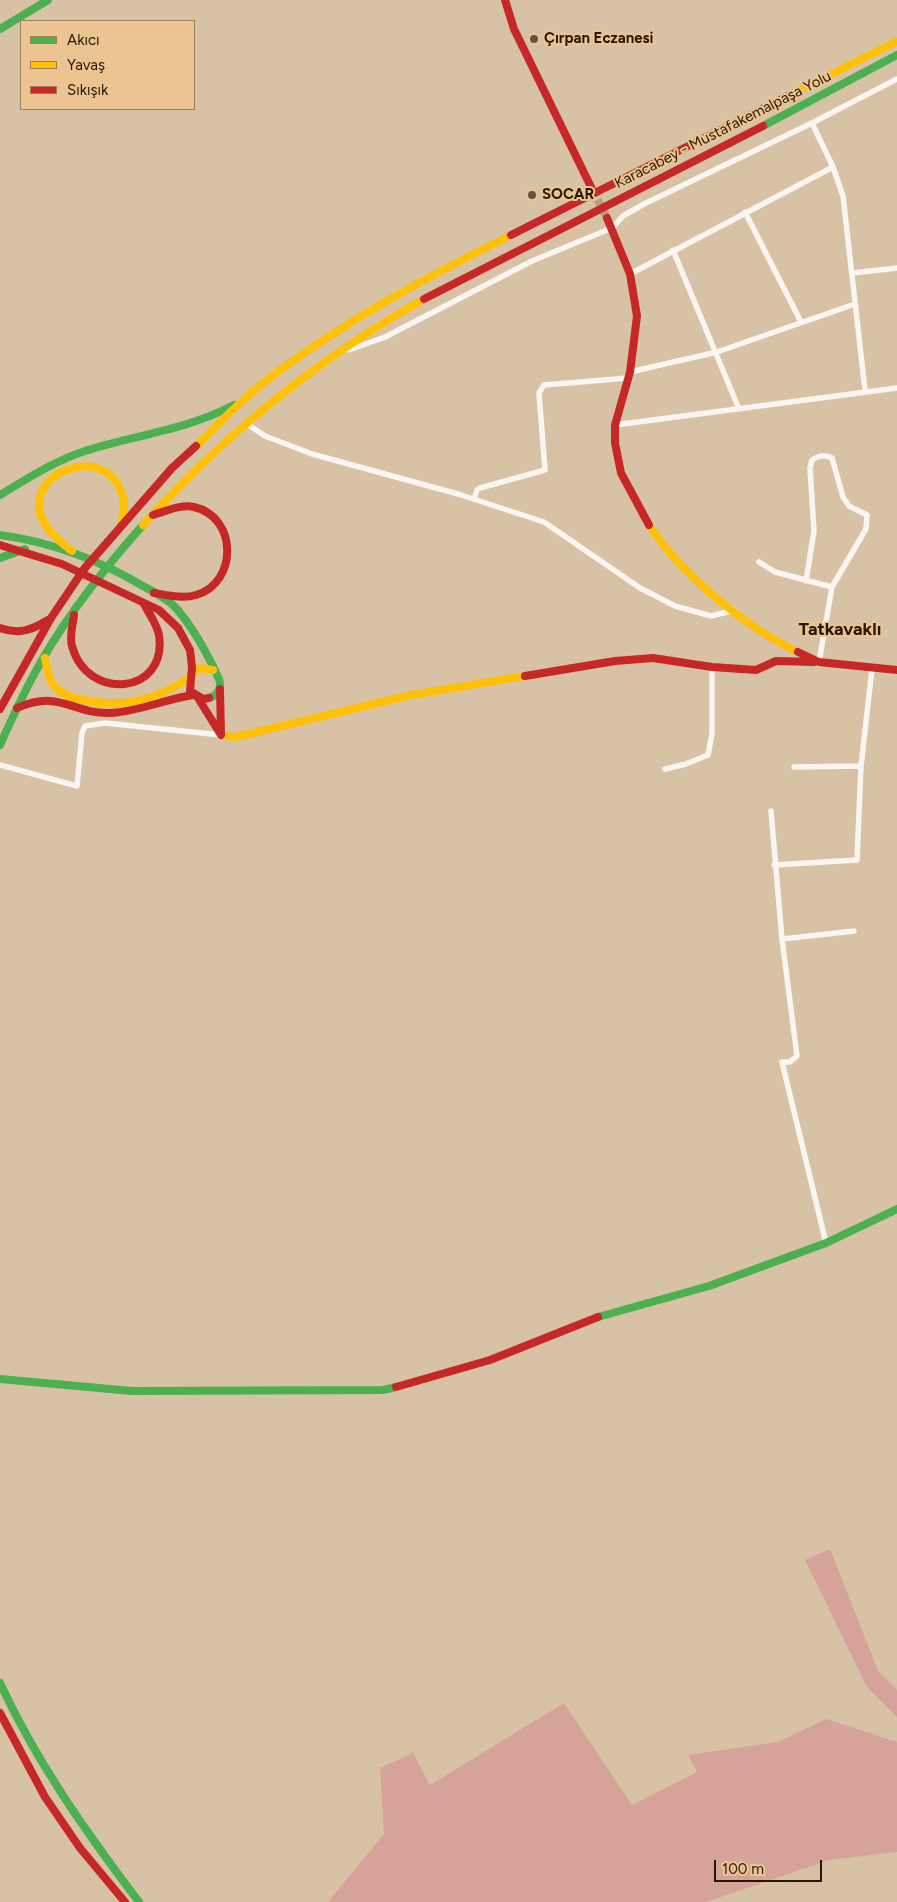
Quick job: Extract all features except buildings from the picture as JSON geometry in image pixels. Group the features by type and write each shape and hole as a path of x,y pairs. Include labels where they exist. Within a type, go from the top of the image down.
{"main road":[{"path":"0,29 48,0"},
{"path":"505,0 514,29 591,187"},
{"name":"Karacabey - Mustafakemalpaşa Yolu","path":"0,709 51,618 84,569 121,524 172,468 262,384 356,319 455,263 897,41"},
{"name":"Karacabey - Mustafakemalpaşa Yolu","path":"0,745 17,708 45,658 90,588 152,515 246,423 289,388 407,309 472,272 757,130 897,55"},
{"path":"607,218 630,274 636,316 629,375 615,424 615,443 621,473 639,509 662,545 731,611 773,640 819,662"},
{"path":"0,495 50,465 85,451 179,428 211,417 246,399"},
{"path":"72,551 46,526 39,513 39,504 46,484 56,473 76,465 87,465 101,469 112,476 121,489 124,504 121,524"},
{"path":"152,515 175,508 193,506 208,510 217,518 229,540 226,564 222,576 212,587 198,595 183,597 154,593"},
{"path":"0,534 25,537 72,551 154,593 175,608 186,621 213,670 220,678 221,736"},
{"path":"0,545 25,549 58,560 159,610 174,622 184,636 192,658 189,686 209,712 221,736"},
{"path":"0,558 25,549"},
{"path":"74,613 72,644 84,671 96,681 110,686 125,686 140,680 150,671 157,660 160,646 159,635 144,604"},
{"path":"0,628 15,633 26,632 51,618"},
{"path":"45,658 51,681 58,690 74,698 114,705 137,702 170,690 190,677 197,669 208,668 213,670"},
{"path":"221,736 236,737 411,695 616,661 653,658 712,667 756,670 776,661 819,662 872,669 897,670"},
{"path":"17,708 38,700 52,700 87,711 108,713 143,709 181,696 212,697 220,689"},
{"path":"0,1379 132,1391 261,1392 383,1390 440,1376 490,1360 586,1320 710,1286 826,1243 897,1209"},
{"path":"0,1683 31,1744 82,1828 139,1902"},
{"path":"0,1713 45,1797 80,1848 125,1902"}],"street":[{"path":"338,354 385,337 532,261 612,228 623,216 644,204 812,124 897,79"},
{"path":"812,124 833,167 842,196 853,273 865,390"},
{"path":"630,274 833,167"},
{"path":"745,212 801,322"},
{"path":"674,250 739,409"},
{"path":"853,273 897,268"},
{"path":"474,499 476,492 480,488 545,470 539,393 544,385 629,375 717,352 856,304"},
{"path":"615,424 739,409 865,390 897,388"},
{"path":"246,423 265,436 312,454 474,499 544,522 640,588 675,606 711,616 731,611"},
{"path":"806,581 814,531 811,510 812,460 817,456 828,455 832,458 843,497 849,506 867,515 866,530 832,588 819,662"},
{"path":"759,562 775,572 832,588"},
{"path":"665,768 686,764 708,755 712,734 712,667"},
{"path":"774,865 857,860 861,766 872,669"},
{"path":"0,765 77,786 82,733 85,726 105,723 221,736"},
{"path":"794,767 861,766"},
{"path":"772,811 774,865 797,1056 790,1062 782,1062 826,1243"},
{"path":"782,938 854,931"}],"shaded area":[{"path":"830,1549 878,1671 897,1690 897,1717 867,1687 805,1560"},
{"path":"564,1703 632,1805 697,1772 688,1755 778,1742 826,1719 897,1742 897,1852 829,1860 706,1902 328,1902 384,1834 380,1768 413,1753 430,1785"}],"tunnel":[{"path":"592,189 607,218"}],"traffic: fast":[{"path":"0,29 48,0"},
{"path":"763,126 897,55"},
{"path":"0,495 41,471 74,455 104,445 179,426 234,405"},
{"path":"0,745 42,659 68,619 97,580 143,525"},
{"path":"0,535 38,542 92,560 168,601 182,615 194,632 219,679 218,691 209,698"},
{"path":"0,558 25,549"},
{"path":"598,1317 709,1286 826,1243 897,1209"},
{"path":"0,1379 132,1391 383,1390 396,1387"},
{"path":"0,1683 14,1713 46,1769 100,1850 139,1902"}],"traffic: slow":[{"path":"792,94 897,41"},
{"path":"196,446 254,390 292,361 383,303 511,235"},
{"path":"143,525 206,460 274,401 347,347 424,299"},
{"path":"72,551 47,528 39,506 43,490 53,477 68,469 86,466 102,470 116,482 124,502 121,525"},
{"path":"649,525 678,562 716,598 757,628 798,652"},
{"path":"45,658 49,677 58,690 72,697 97,703 138,701 164,692 189,678"},
{"path":"190,676 200,668 213,670"},
{"path":"221,735 236,737 411,695 525,676"}],"traffic: jam":[{"path":"505,0 514,29 591,187"},
{"path":"511,235 792,94"},
{"path":"424,299 763,126"},
{"path":"607,218 630,274 637,316 630,372 615,425 615,443 621,473 649,525"},
{"path":"0,709 51,618 84,569 172,468 196,446"},
{"path":"153,515 184,506 194,507 208,513 219,523 225,536 227,550 225,565 220,578 210,588 196,595 186,597 154,593"},
{"path":"0,545 62,564 159,610 178,628 190,650 192,667 190,691 203,699 209,698"},
{"path":"74,615 71,642 80,664 93,676 108,683 125,684 139,680 151,670 158,655 158,631 144,604"},
{"path":"0,628 19,631 48,620"},
{"path":"798,652 819,662 897,670"},
{"path":"525,676 615,661 653,658 712,667 756,670 776,661 814,662"},
{"path":"198,698 221,735 220,689"},
{"path":"17,708 32,703 55,701 85,710 110,713 131,710 193,695"},
{"path":"396,1387 490,1360 598,1317"},
{"path":"0,1713 45,1797 80,1848 125,1902"}],"place":[{"name":"Çırpan Eczanesi","path":"534,39"},
{"name":"SOCAR","path":"532,195"}],"district":[{"name":"Tatkavaklı","path":"840,630"}]}
